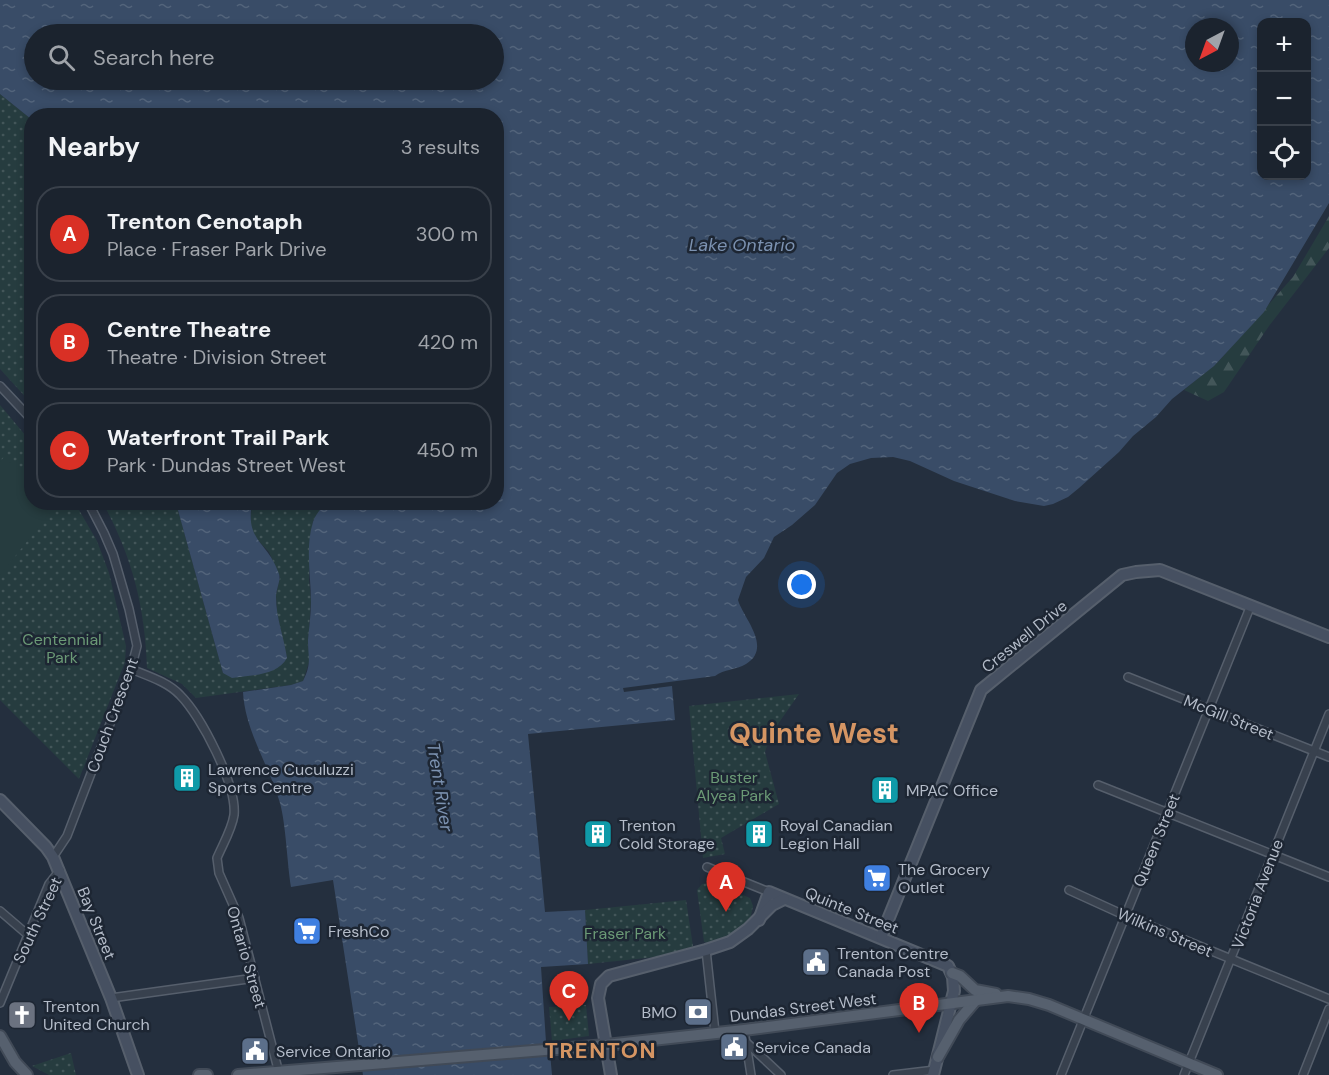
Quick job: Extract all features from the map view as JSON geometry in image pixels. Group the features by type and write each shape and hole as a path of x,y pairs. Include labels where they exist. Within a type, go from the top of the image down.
{"main road":[{"path":"952,973 960,976 975,990 1008,996"},
{"name":"Dundas Street West","path":"238,1075 606,1045 950,1005 1008,996 1029,999 1217,1075"},
{"path":"938,1057 959,1020 976,1000"},
{"path":"0,1036 15,1062 27,1075"},
{"path":"199,1075 207,1075"}],"street":[{"path":"0,386 24,412"},
{"name":"Couch Crescent","path":"53,857 67,836 132,669 137,646 119,570 105,533 92,510"},
{"name":"Creswell Drive","path":"881,937 981,690 1122,575 1160,570 1329,637"},
{"name":"Queen Street","path":"1061,1075 1251,605"},
{"name":"Ontario Street","path":"132,669 164,683 180,695 197,717 224,772 234,816 217,858 217,864 239,918 279,1073"},
{"name":"McGill Street","path":"1128,678 1329,757"},
{"name":"Victoria Avenue","path":"1184,1075 1329,714"},
{"path":"1098,785 1329,878"},
{"name":"Bay Street","path":"0,802 46,847 60,870 111,998 138,1075"},
{"name":"Quinte Street","path":"707,867 945,964 952,973"},
{"name":"South Street","path":"0,1003 50,884 60,870"},
{"name":"Wilkins Street","path":"1069,890 1126,916 1329,999"},
{"path":"759,920 769,892"},
{"path":"611,1075 598,998 601,984 609,976 730,942 759,920 772,905 784,899"},
{"path":"0,911 28,935"},
{"path":"706,950 715,1032"},
{"path":"893,1075 934,1072 954,991 952,973"},
{"path":"111,998 255,978"},
{"path":"1303,1075 1329,1009"},
{"path":"744,1030 751,1075"},
{"path":"747,1043 781,1075"}],"green space":[{"path":"0,94 24,113 24,395 0,369"},
{"path":"1329,216 1329,248 1269,326 1224,392 1208,401 1184,390 1218,362 1293,277"},
{"name":"Centennial Park","path":"0,405 24,434 24,510 79,510 97,541 109,573 126,646 125,662 79,779 0,700"},
{"path":"4,457 24,474 24,510 52,510 0,575 0,462"},
{"name":"Centennial Park","path":"106,510 178,510 223,673 287,658 277,614 276,595 280,577 269,552 254,536 250,527 251,510 320,510 313,521 310,538 311,600 308,644 310,659 303,681 291,685 196,698 182,684 147,668 140,603 129,563"},
{"name":"Buster Alyea Park","path":"799,694 771,734 765,752 779,804 721,838 725,854 703,858 689,706"},
{"path":"712,882 750,898 753,906 750,920 728,936 710,943 704,942 697,890 702,884"},
{"name":"Fraser Park","path":"686,900 694,953 588,964 585,910"},
{"path":"586,1005 589,1036 552,1041 549,1007"},
{"path":"71,1053 76,1075 49,1075 32,1066"}],"water":[{"name":"Lake Ontario","path":"0,0 1329,0 1329,203 1264,312 1214,366 1172,399 1156,417 1079,488 1068,497 1053,504 1044,506 1015,501 954,481 910,461 893,457 871,458 850,464 837,473 815,505 774,537 764,558 746,577 738,600 754,632 757,649 754,657 746,664 715,676 623,688 624,692 672,686 675,720 528,734 545,912 585,910 588,964 541,967 546,1042 549,1042 552,1075 363,1075 333,880 291,887 280,803 248,720 243,692 291,685 303,681 306,675 309,660 311,607 309,542 314,519 320,510 504,510 504,108 24,108 24,113 0,94"},
{"path":"178,510 251,510 252,526 255,534 279,574 276,605 287,658 277,668 263,674 232,678 223,673"}],"place":[{"name":"Lawrence Cuculuzzi Sports Centre","path":"187,778"},
{"name":"MPAC Office","path":"885,790"},
{"name":"Trenton Cold Storage","path":"598,834"},
{"name":"Royal Canadian Legion Hall","path":"759,834"},
{"name":"The Grocery Outlet","path":"877,878"},
{"name":"Trenton Cenotaph","path":"726,912"},
{"name":"FreshCo","path":"307,931"},
{"name":"Trenton Centre Canada Post","path":"816,962"},
{"name":"BMO","path":"698,1012"},
{"name":"Trenton United Church","path":"22,1015"},
{"name":"Waterfront Trail Park","path":"569,1021"},
{"name":"Centre Theatre","path":"919,1033"},
{"name":"Service Canada","path":"734,1047"},
{"name":"Service Ontario","path":"255,1051"}],"district":[{"name":"Quinte West","path":"814,733"},
{"name":"TRENTON","path":"601,1050"}],"water label":[{"name":"Trent River","path":"440,787"}]}
